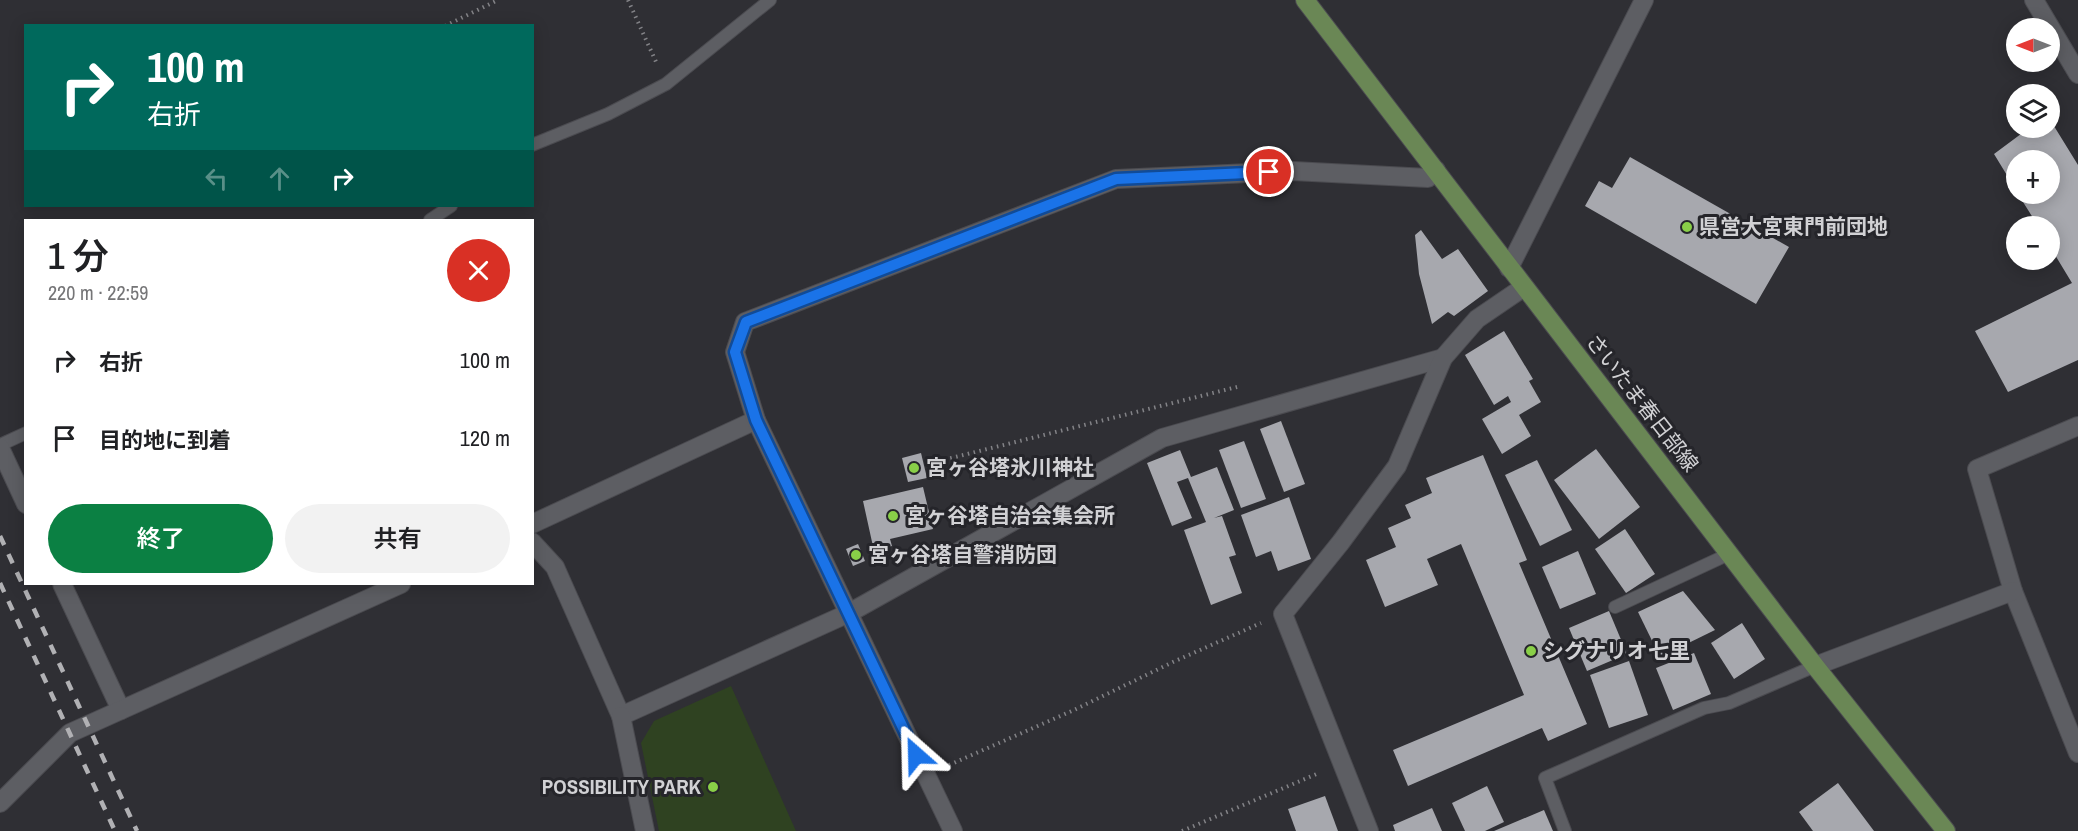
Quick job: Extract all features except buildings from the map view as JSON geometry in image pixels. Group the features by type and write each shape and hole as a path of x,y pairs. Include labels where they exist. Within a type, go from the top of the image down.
{"main road":[{"name":"さいたま春日部線","path":"1305,0 1815,666 1946,831"}],"street":[{"path":"1509,268 1644,0"},
{"path":"2034,0 2078,74"},
{"path":"953,831 756,420 735,352 746,322 1116,179 1293,171 1428,178 1436,170"},
{"path":"1369,831 1283,614 1341,542 1397,466 1443,357 1477,319 1524,287"},
{"path":"621,716 849,613 1162,438 1443,357"},
{"path":"534,523 756,420"},
{"path":"2078,426 1977,469 2013,591 2078,753"},
{"path":"0,447 24,500"},
{"path":"534,544 555,567 621,716 645,831"},
{"path":"62,585 121,710"},
{"path":"1,800 70,733 399,585"},
{"path":"1815,666 2013,591"}],"lane":[{"path":"534,144 608,114 666,84 770,0"},
{"path":"432,219 450,207"},
{"path":"0,447 24,434"},
{"path":"1615,607 1729,554"},
{"path":"1565,831 1545,778 1704,708 1729,703 1815,666"}],"path":[{"path":"449,24 498,0"},
{"path":"628,0 666,84"},
{"path":"927,464 1249,385"},
{"path":"926,775 1283,614"},
{"path":"1182,831 1341,763"}],"green space":[{"name":"POSSIBILITY PARK","path":"731,686 796,831 659,831 641,743 654,721"}],"railway":[{"path":"0,536 137,831"},
{"path":"0,583 115,831"}],"place":[{"name":"県営大宮東門前団地","path":"1687,227"},
{"name":"宮ヶ谷塔氷川神社","path":"914,468"},
{"name":"宮ヶ谷塔自治会集会所","path":"893,516"},
{"name":"宮ヶ谷塔自警消防団","path":"856,555"},
{"name":"シグナリオ七里","path":"1531,651"},
{"name":"POSSIBILITY PARK","path":"713,787"}],"route":[{"path":"916,755 756,420 735,352 746,322 1116,179 1269,172"}]}
